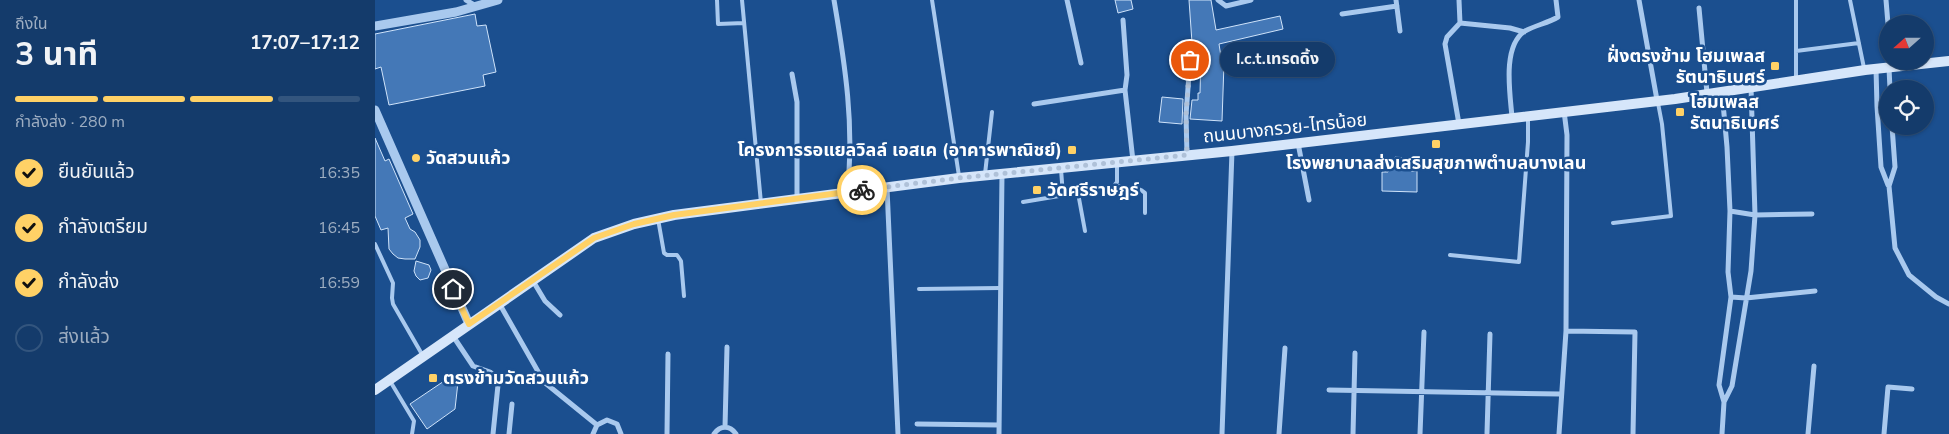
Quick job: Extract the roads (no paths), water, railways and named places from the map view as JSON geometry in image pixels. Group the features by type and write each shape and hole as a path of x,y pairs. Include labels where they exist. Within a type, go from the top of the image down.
{"main road":[{"name":"ถนนบางกรวย-ไทรน้อย","path":"1934,62 1949,61"},
{"name":"ถนนบางกรวย-ไทรน้อย","path":"376,386 389,380 594,238 634,224 674,215 959,178 1232,151 1657,100 1879,68"}],"street":[{"path":"466,0 478,7"},
{"path":"375,26 456,12 498,0"},
{"path":"834,0 849,101 850,159 847,192"},
{"path":"1067,0 1081,63"},
{"path":"1218,0 1226,6 1251,0"},
{"path":"1459,0 1460,24 1447,37 1445,44 1459,124"},
{"path":"1512,117 1509,73 1511,53 1519,37 1524,32 1558,17 1556,0"},
{"path":"1639,0 1657,100"},
{"path":"1886,0 1887,15"},
{"path":"1342,14 1396,3 1400,31"},
{"path":"1699,8 1707,93"},
{"path":"1123,20 1127,75 1125,90 1133,161"},
{"path":"1460,24 1510,28 1524,32"},
{"path":"1187,155 1186,115 1190,60"},
{"path":"1876,69 1881,167 1889,186 1895,248 1909,275 1936,297 1949,304"},
{"path":"792,74 797,102 797,198"},
{"path":"1723,402 1732,386 1751,271 1755,215 1751,87"},
{"path":"1034,104 1125,90"},
{"path":"1722,92 1730,211 1728,272 1731,298 1719,385 1723,402 1722,434"},
{"path":"375,110 469,324"},
{"path":"1559,434 1566,331 1567,135 1564,111"},
{"path":"1889,186 1895,167 1893,135"},
{"path":"1298,143 1309,200"},
{"path":"1222,434 1232,151"},
{"path":"999,434 1002,174"},
{"path":"887,188 899,434"},
{"path":"1730,211 1755,215 1811,214"},
{"path":"533,280 545,302 560,315"},
{"path":"1731,298 1815,291"},
{"path":"499,303 544,382 597,425"},
{"path":"1566,331 1635,332 1633,434"},
{"path":"1420,434 1423,332"},
{"path":"1487,433 1490,334"},
{"path":"453,335 473,366 490,372 497,377 498,386 493,434"},
{"path":"725,427 727,347"},
{"path":"1279,434 1285,348"},
{"path":"1353,434 1355,353"},
{"path":"667,434 668,354"},
{"path":"1808,434 1814,366"},
{"path":"1884,434 1888,387 1912,389"},
{"path":"1329,390 1561,394"},
{"path":"509,434 512,404"},
{"path":"593,434 597,425 607,420 617,424 621,434"},
{"path":"917,424 999,425"},
{"path":"714,434 717,430 725,427 730,428 736,434"}],"lane":[{"path":"717,0 718,24 744,23"},
{"path":"742,0 761,203"},
{"path":"932,0 959,178"},
{"path":"1796,0 1796,80"},
{"path":"1850,0 1865,70"},
{"path":"1796,52 1859,43"},
{"path":"1613,222 1671,216 1662,124 1657,100"},
{"path":"985,176 992,112"},
{"path":"1450,255 1519,262 1528,142 1528,115"},
{"path":"1023,202 1113,188 1117,182 1117,162"},
{"path":"1061,168 1063,196"},
{"path":"1116,185 1120,188 1139,188 1143,190 1145,193 1145,213"},
{"path":"1078,193 1085,232"},
{"path":"658,219 664,253 667,255 677,255 681,261 684,296"},
{"path":"375,244 393,283 391,298 393,304 423,356"},
{"path":"919,289 1000,288"},
{"path":"389,380 414,421 412,434"}],"place":[{"name":"I.c.t.เทรดดิ้ง","path":"1190,60"},
{"name":"ฝั่งตรงข้าม โฮมเพลส รัตนาธิเบศร์","path":"1775,66"},
{"name":"โฮมเพลส รัตนาธิเบศร์","path":"1680,112"},
{"name":"โรงพยาบาลส่งเสริมสุขภาพตำบลบางเลน","path":"1436,144"},
{"name":"โครงการรอแยลวิลล์ เอสเค (อาคารพาณิชย์)","path":"1072,150"},
{"name":"วัดสวนแก้ว","path":"416,158"},
{"name":"วัดศรีราษฎร์","path":"1037,190"},
{"name":"ตรงข้ามวัดสวนแก้ว","path":"433,378"}]}
